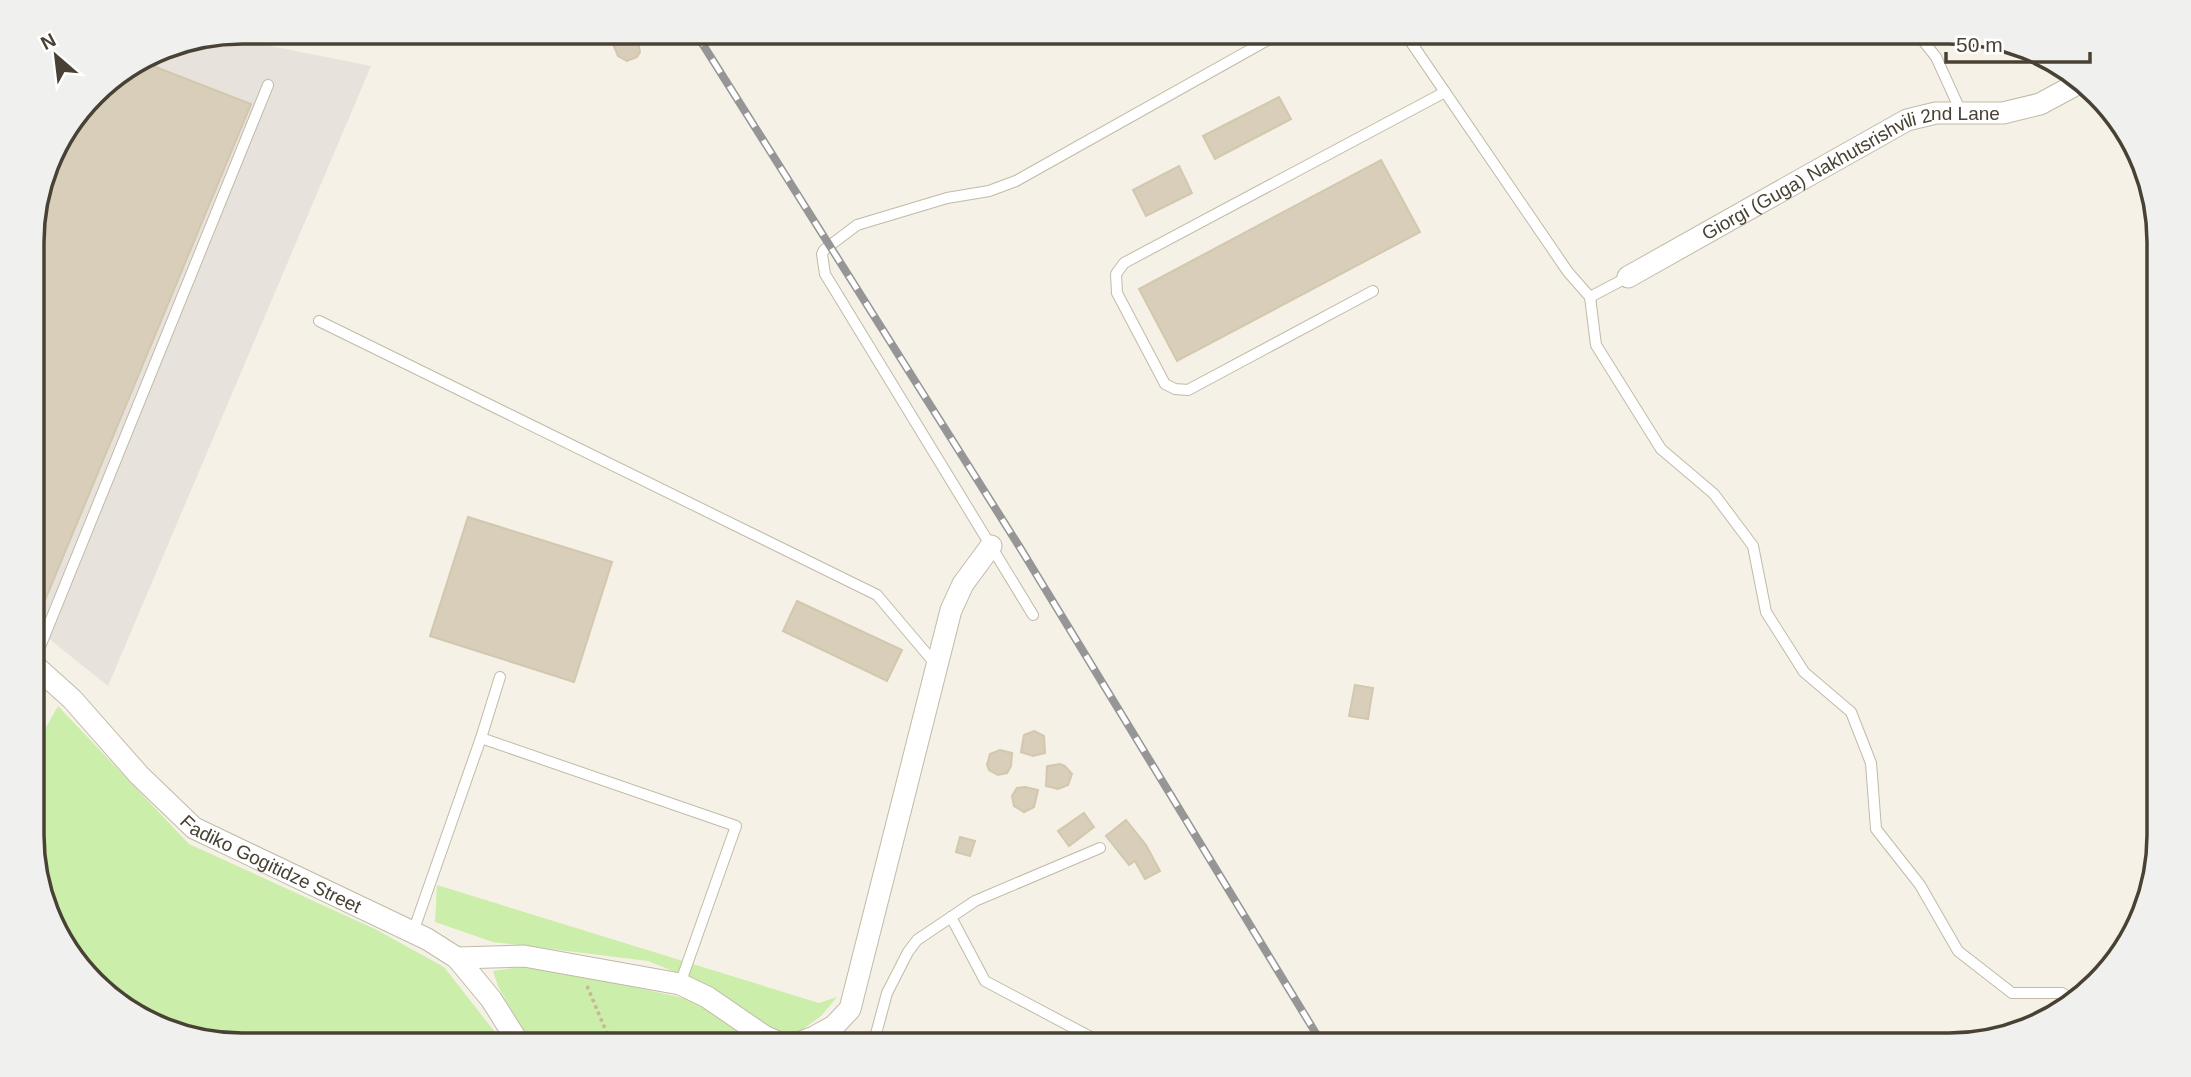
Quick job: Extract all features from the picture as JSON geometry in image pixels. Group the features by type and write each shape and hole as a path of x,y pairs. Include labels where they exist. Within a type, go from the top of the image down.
{"street":[{"name":"Giorgi (Guga) Nakhutsrishvili 2nd Lane","path":"1628,276 1907,120 1936,113 2003,113 2040,103 2072,87"},
{"path":"821,1033 834,1026 850,1009 951,610 963,584 991,546"},
{"name":"Fadiko Gogitidze Street","path":"44,674 72,699 139,775 194,828 413,932 457,958 491,999 512,1033"},
{"path":"457,958 524,956 680,984 707,997 760,1033"}],"lane":[{"path":"1033,615 825,274 822,254 858,225 947,198 989,191 1016,181 1261,44"},
{"path":"1412,44 1567,272 1590,297 1596,345 1661,449 1714,494 1753,546 1766,612 1804,672 1851,712 1871,762 1876,829 1920,886 1958,951 2012,993 2065,995"},
{"path":"1926,44 1936,57 1962,114"},
{"path":"44,637 268,85"},
{"path":"1373,291 1188,390 1175,389 1166,384 1117,293 1116,274 1124,263 1445,92"},
{"path":"1590,297 1628,276"},
{"path":"319,321 877,595 937,666"},
{"path":"413,932 500,677"},
{"path":"481,738 736,825 680,984"},
{"path":"876,1033 887,993 917,940 975,901 1100,848"},
{"path":"951,917 985,981 1083,1033"}],"path":[{"path":"578,965 607,1033"}],"shaded area":[{"path":"229,44 260,44 371,66 108,686 44,635 44,229 50,190 59,166 70,143 93,111 121,85 143,70 190,50"}],"green space":[{"path":"58,706 189,844 375,929 444,967 496,1033 216,1032 190,1027 143,1007 121,992 85,956 70,934 50,887 44,835 44,731"},
{"path":"437,885 819,1003 837,997 821,1016 800,1031 782,1033 767,1030 693,979 648,961 493,942 435,922"},
{"path":"534,965 688,999 746,1033 524,1033 498,986 493,971"}],"building":[{"path":"613,44 639,44 640,52 637,57 627,61 618,56"},
{"path":"152,66 251,104 44,603 44,229 50,190 59,166 70,143 93,111 121,85"},
{"path":"1279,97 1291,119 1215,159 1203,136"},
{"path":"1381,160 1420,232 1177,361 1139,289"},
{"path":"1179,166 1192,193 1146,216 1133,190"},
{"path":"468,517 612,562 574,682 430,636"},
{"path":"797,601 902,650 887,681 783,631"},
{"path":"1355,685 1373,688 1368,719 1349,716"},
{"path":"1034,731 1044,736 1045,753 1033,756 1021,752 1024,735"},
{"path":"1000,750 1012,753 1011,766 1007,773 998,775 989,770 987,765 990,754"},
{"path":"1060,764 1072,774 1068,785 1058,789 1046,786 1047,766"},
{"path":"1017,788 1038,790 1034,807 1024,812 1014,806 1012,796"},
{"path":"1084,813 1094,827 1069,846 1058,831"},
{"path":"1126,820 1146,845 1160,871 1145,879 1135,861 1129,865 1106,836"},
{"path":"960,837 975,841 970,856 956,852"}],"railway":[{"path":"703,44 1019,546 1316,1033"}]}
